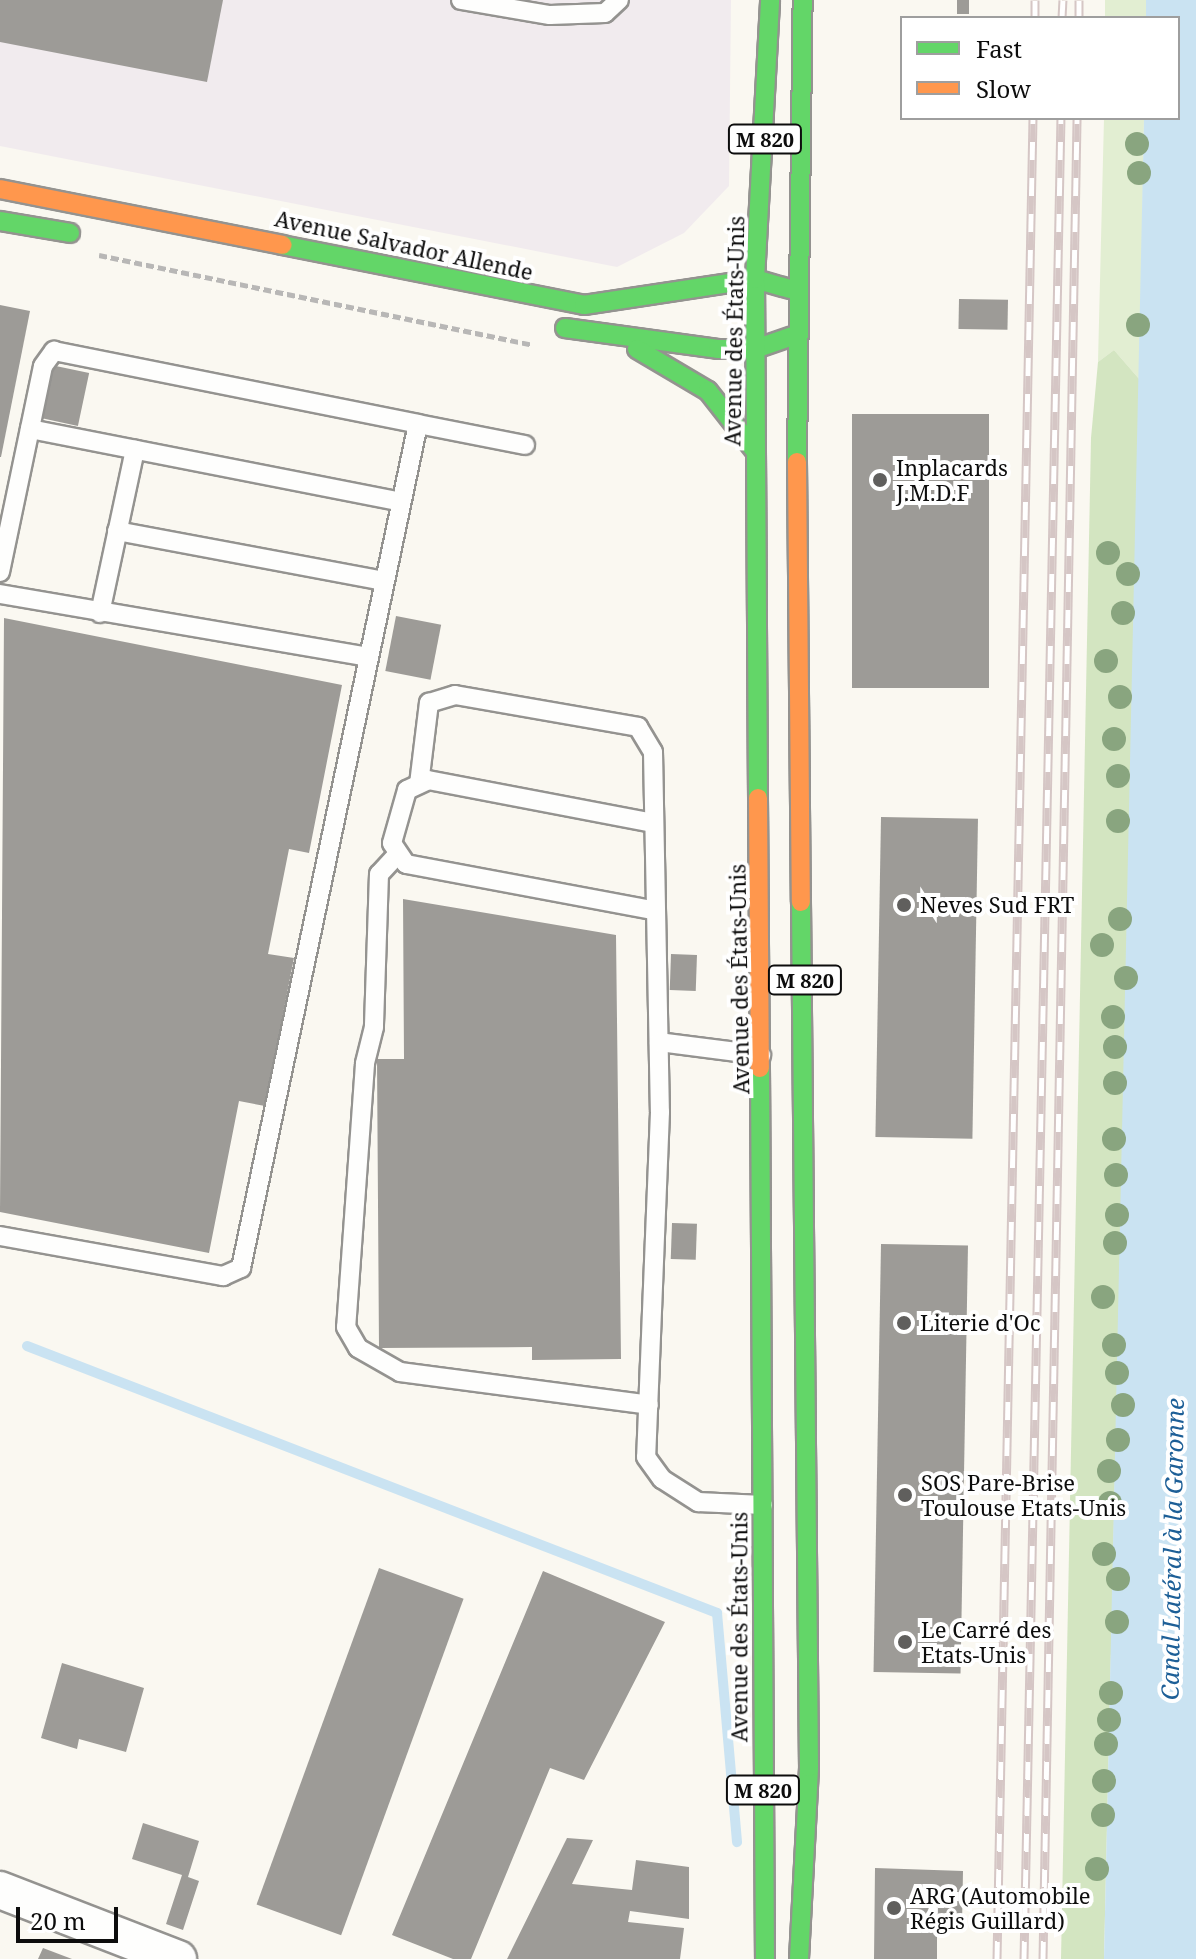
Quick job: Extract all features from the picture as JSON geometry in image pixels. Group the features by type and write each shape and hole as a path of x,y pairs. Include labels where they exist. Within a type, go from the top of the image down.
{"main road":[{"name":"Avenue des États-Unis","path":"765,1959 764,1055 755,279 770,0"},
{"name":"M 820","path":"799,1959 809,1767 809,1374 798,333 803,0"},
{"name":"Avenue Salvador Allende","path":"0,189 584,305 755,279 798,293"},
{"path":"0,221 90,245"},
{"path":"538,323 597,334 755,349 798,333"},
{"path":"597,334 681,371 755,451"}],"street":[{"path":"0,1890 178,1959"}],"lane":[{"path":"461,0 550,15 605,13 619,0"},
{"path":"0,572 46,355 54,351 525,445"},
{"path":"0,1236 223,1276 241,1268 418,424"},
{"path":"30,429 401,502"},
{"path":"100,613 135,450"},
{"path":"117,531 383,581"},
{"path":"0,594 367,657"},
{"path":"419,784 429,703 455,695 638,727 653,752 652,910 659,1042 646,1457 662,1479 698,1502 763,1505"},
{"path":"396,856 392,843 407,790 419,784 654,823"},
{"path":"396,856 522,891 652,910"},
{"path":"396,856 379,874 374,1027 365,1064 346,1327 358,1348 400,1372 649,1405"},
{"path":"659,1042 764,1055"}],"path":[{"path":"90,245 545,347"}],"shaded area":[{"path":"0,0 731,0 729,186 684,233 617,267 0,146"}],"green space":[{"path":"1105,0 1146,0 1146,16 1105,16"},
{"path":"1104,120 1144,120 1140,380 1114,350 1098,362"},
{"path":"1114,350 1140,380 1104,1959 1061,1959 1091,438 1098,362"}],"water":[{"name":"Canal Latéral à la Garonne","path":"1146,0 1196,0 1196,1959 1104,1959 1144,120 1180,120 1180,16 1146,16"}],"building":[{"path":"0,0 223,0 207,82 0,42"},
{"path":"957,0 969,0 969,14 957,14"},
{"path":"959,299 1008,300 1007,330 958,329"},
{"path":"0,305 30,311 1,457 0,457"},
{"path":"51,365 89,373 78,426 40,418"},
{"path":"852,414 989,414 989,688 852,688"},
{"path":"396,616 441,625 430,680 385,671"},
{"path":"4,618 342,685 309,853 289,849 268,954 294,958 265,1106 239,1101 209,1253 0,1212"},
{"path":"881,817 978,819 972,1139 875,1137"},
{"path":"403,899 616,935 621,1359 532,1360 532,1347 379,1348 377,1059 404,1059"},
{"path":"671,954 697,955 696,991 670,990"},
{"path":"672,1223 697,1224 696,1260 671,1259"},
{"path":"881,1244 968,1246 961,1673 874,1672"},
{"path":"379,1568 464,1599 341,1935 257,1904"},
{"path":"543,1571 665,1622 584,1780 550,1768 471,1959 453,1959 392,1935"},
{"path":"62,1663 144,1688 126,1752 79,1739 77,1749 41,1738"},
{"path":"143,1823 199,1841 188,1877 199,1881 183,1930 166,1924 182,1875 132,1859"},
{"path":"567,1838 593,1840 572,1884 632,1890 636,1860 689,1867 689,1919 630,1911 628,1922 684,1928 680,1959 507,1959"},
{"path":"875,1868 963,1871 962,1925 937,1925 937,1959 874,1959"},
{"path":"43,1948 72,1959 38,1959"}],"waterway":[{"path":"27,1346 717,1613 737,1842"}],"railway":[{"path":"1035,0 1035,16"},
{"path":"1062,16 1063,0"},
{"path":"1079,0 1079,16"},
{"path":"997,1959 1033,120"},
{"path":"1024,1959 1061,120"},
{"path":"1043,1959 1077,120"}],"traffic: fast":[{"path":"758,798 755,279 770,0"},
{"path":"797,462 803,0"},
{"path":"0,221 70,233"},
{"path":"282,245 584,305 755,279 790,289"},
{"path":"565,328 718,349 755,349 792,336"},
{"path":"637,349 708,391 755,451"},
{"path":"799,1959 809,1767 801,902"},
{"path":"760,1068 765,1959"}],"traffic: slow":[{"path":"0,189 282,245"},
{"path":"797,462 801,902"},
{"path":"758,798 760,1068"}],"place":[{"name":"Inplacards J.M.D.F","path":"880,480"},
{"name":"Neves Sud FRT","path":"904,905"},
{"name":"Literie d'Oc","path":"904,1323"},
{"name":"SOS Pare-Brise Toulouse Etats-Unis","path":"905,1495"},
{"name":"Le Carré des Etats-Unis","path":"905,1642"},
{"name":"ARG (Automobile Régis Guillard)","path":"894,1908"}]}
